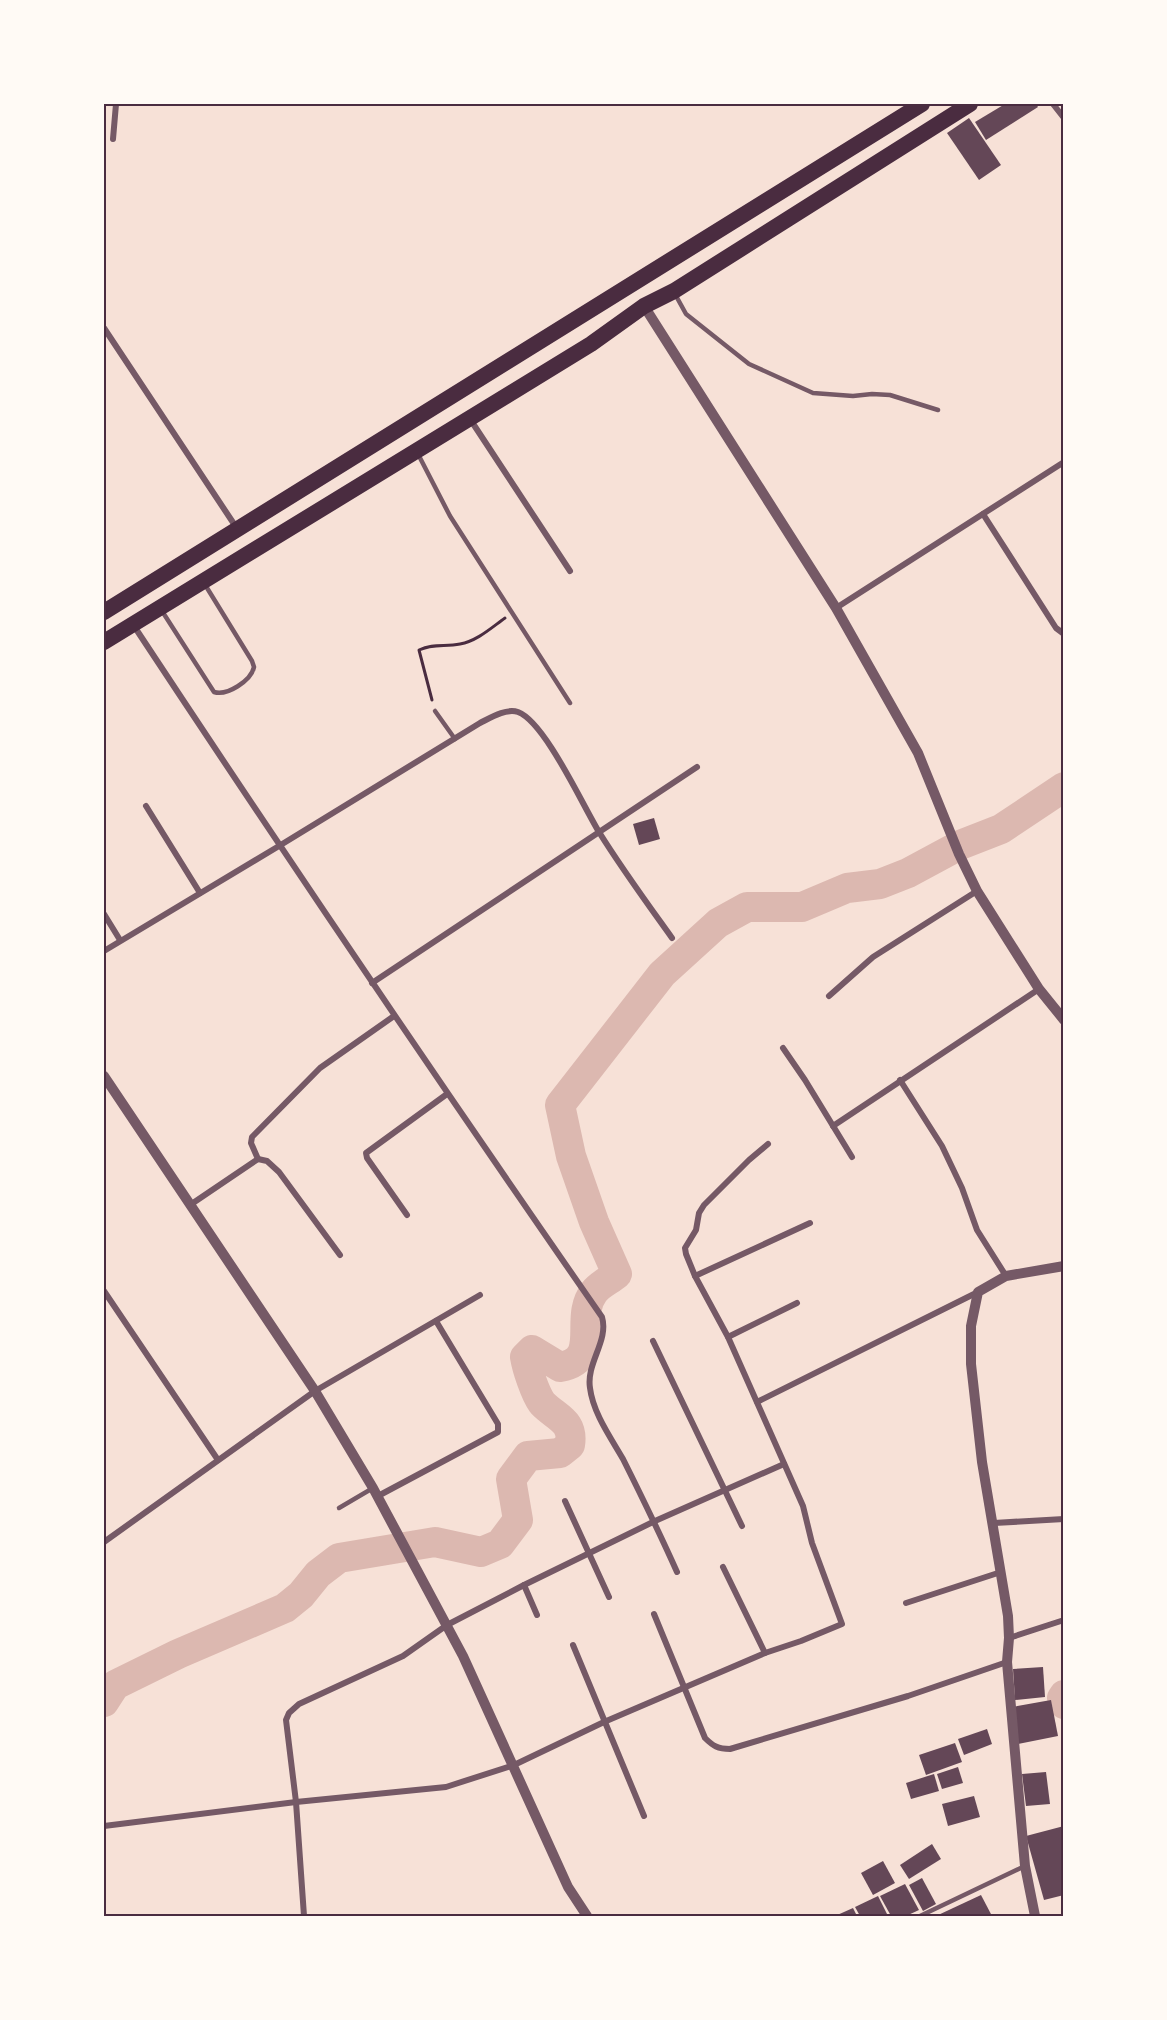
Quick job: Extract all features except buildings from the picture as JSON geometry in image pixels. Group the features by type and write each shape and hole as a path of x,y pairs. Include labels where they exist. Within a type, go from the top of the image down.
{"highway":[{"path":"104,612 922,104"},
{"path":"104,642 591,344 644,306 674,291 970,104"},
{"path":"782,191 797,213"},
{"path":"738,218 753,241"}],"street":[{"path":"113,139 116,104"},
{"path":"1053,104 1064,118"},
{"path":"644,306 836,608 918,753 948,829 977,891 1039,989 1064,1020"},
{"path":"104,328 237,529"},
{"path":"470,418 570,571"},
{"path":"836,608 1064,462"},
{"path":"983,514 1056,628 1064,633"},
{"path":"132,623 394,1016 602,1317 604,1325 592,1365 589,1387 597,1410 655,1521 677,1572"},
{"path":"104,951 480,723 502,712 517,711 531,720 549,744 599,833 672,938"},
{"path":"372,983 697,768"},
{"path":"146,806 200,893"},
{"path":"829,996 873,957 977,891"},
{"path":"104,914 120,940"},
{"path":"833,1126 1039,989"},
{"path":"258,1159 251,1143 256,1132 320,1068 394,1016"},
{"path":"783,1048 852,1157"},
{"path":"104,1076 315,1391 375,1492 447,1625 514,1765 568,1887 587,1917"},
{"path":"900,1080 942,1146 962,1188 977,1230 1006,1276"},
{"path":"407,1215 367,1158 366,1153 447,1094"},
{"path":"104,1827 296,1802 446,1787 514,1765 685,1686 842,1624 812,1543 803,1506 728,1337 695,1276 685,1248 696,1230 699,1213 704,1204 768,1144"},
{"path":"189,1206 258,1159 267,1161 279,1172 340,1255"},
{"path":"695,1276 810,1223"},
{"path":"757,1402 1006,1276 1064,1266"},
{"path":"104,1291 218,1461"},
{"path":"978,1292 971,1326 971,1364 982,1462 994,1523 1010,1638 1007,1662 1024,1866 1035,1917"},
{"path":"104,1542 315,1391 480,1295"},
{"path":"728,1337 797,1302"},
{"path":"375,1492 498,1432 498,1424 436,1321"},
{"path":"653,1341 742,1526"},
{"path":"304,1917 296,1802 286,1720 289,1713 299,1704 404,1656 447,1625 589,1552 784,1464"},
{"path":"565,1501 609,1597"},
{"path":"994,1523 1064,1519"},
{"path":"723,1567 765,1653"},
{"path":"906,1603 1001,1572"},
{"path":"524,1585 537,1615"},
{"path":"654,1614 705,1738 713,1746 730,1749 908,1696 1007,1662"},
{"path":"1010,1638 1064,1620"},
{"path":"573,1645 644,1816"}],"lane":[{"path":"674,291 686,314 749,364 813,393 853,396 890,395 938,410"},
{"path":"416,451 450,516 570,703"},
{"path":"159,607 214,692 224,693 249,679 254,668 252,661 202,581"},
{"path":"435,711 455,739"},
{"path":"339,1508 375,1492"},
{"path":"920,1917 1024,1866"}],"path":[{"path":"435,711 419,650 433,645 452,646 471,641 512,614"}],"waterway":[{"path":"104,1702 115,1685 178,1654 285,1608 301,1595 318,1574 339,1558 435,1542 481,1552 500,1544 518,1520 511,1479 528,1456 560,1453 570,1445 571,1437 567,1425 542,1403 525,1357 532,1350 560,1367 573,1363 580,1356 584,1347 588,1303 596,1289 617,1274 594,1222 571,1156 560,1105 662,974 718,923 747,907 802,907 847,888 880,884 908,873 960,845 1001,829 1064,787"},
{"path":"1064,1695 1062,1698 1064,1704"}]}
